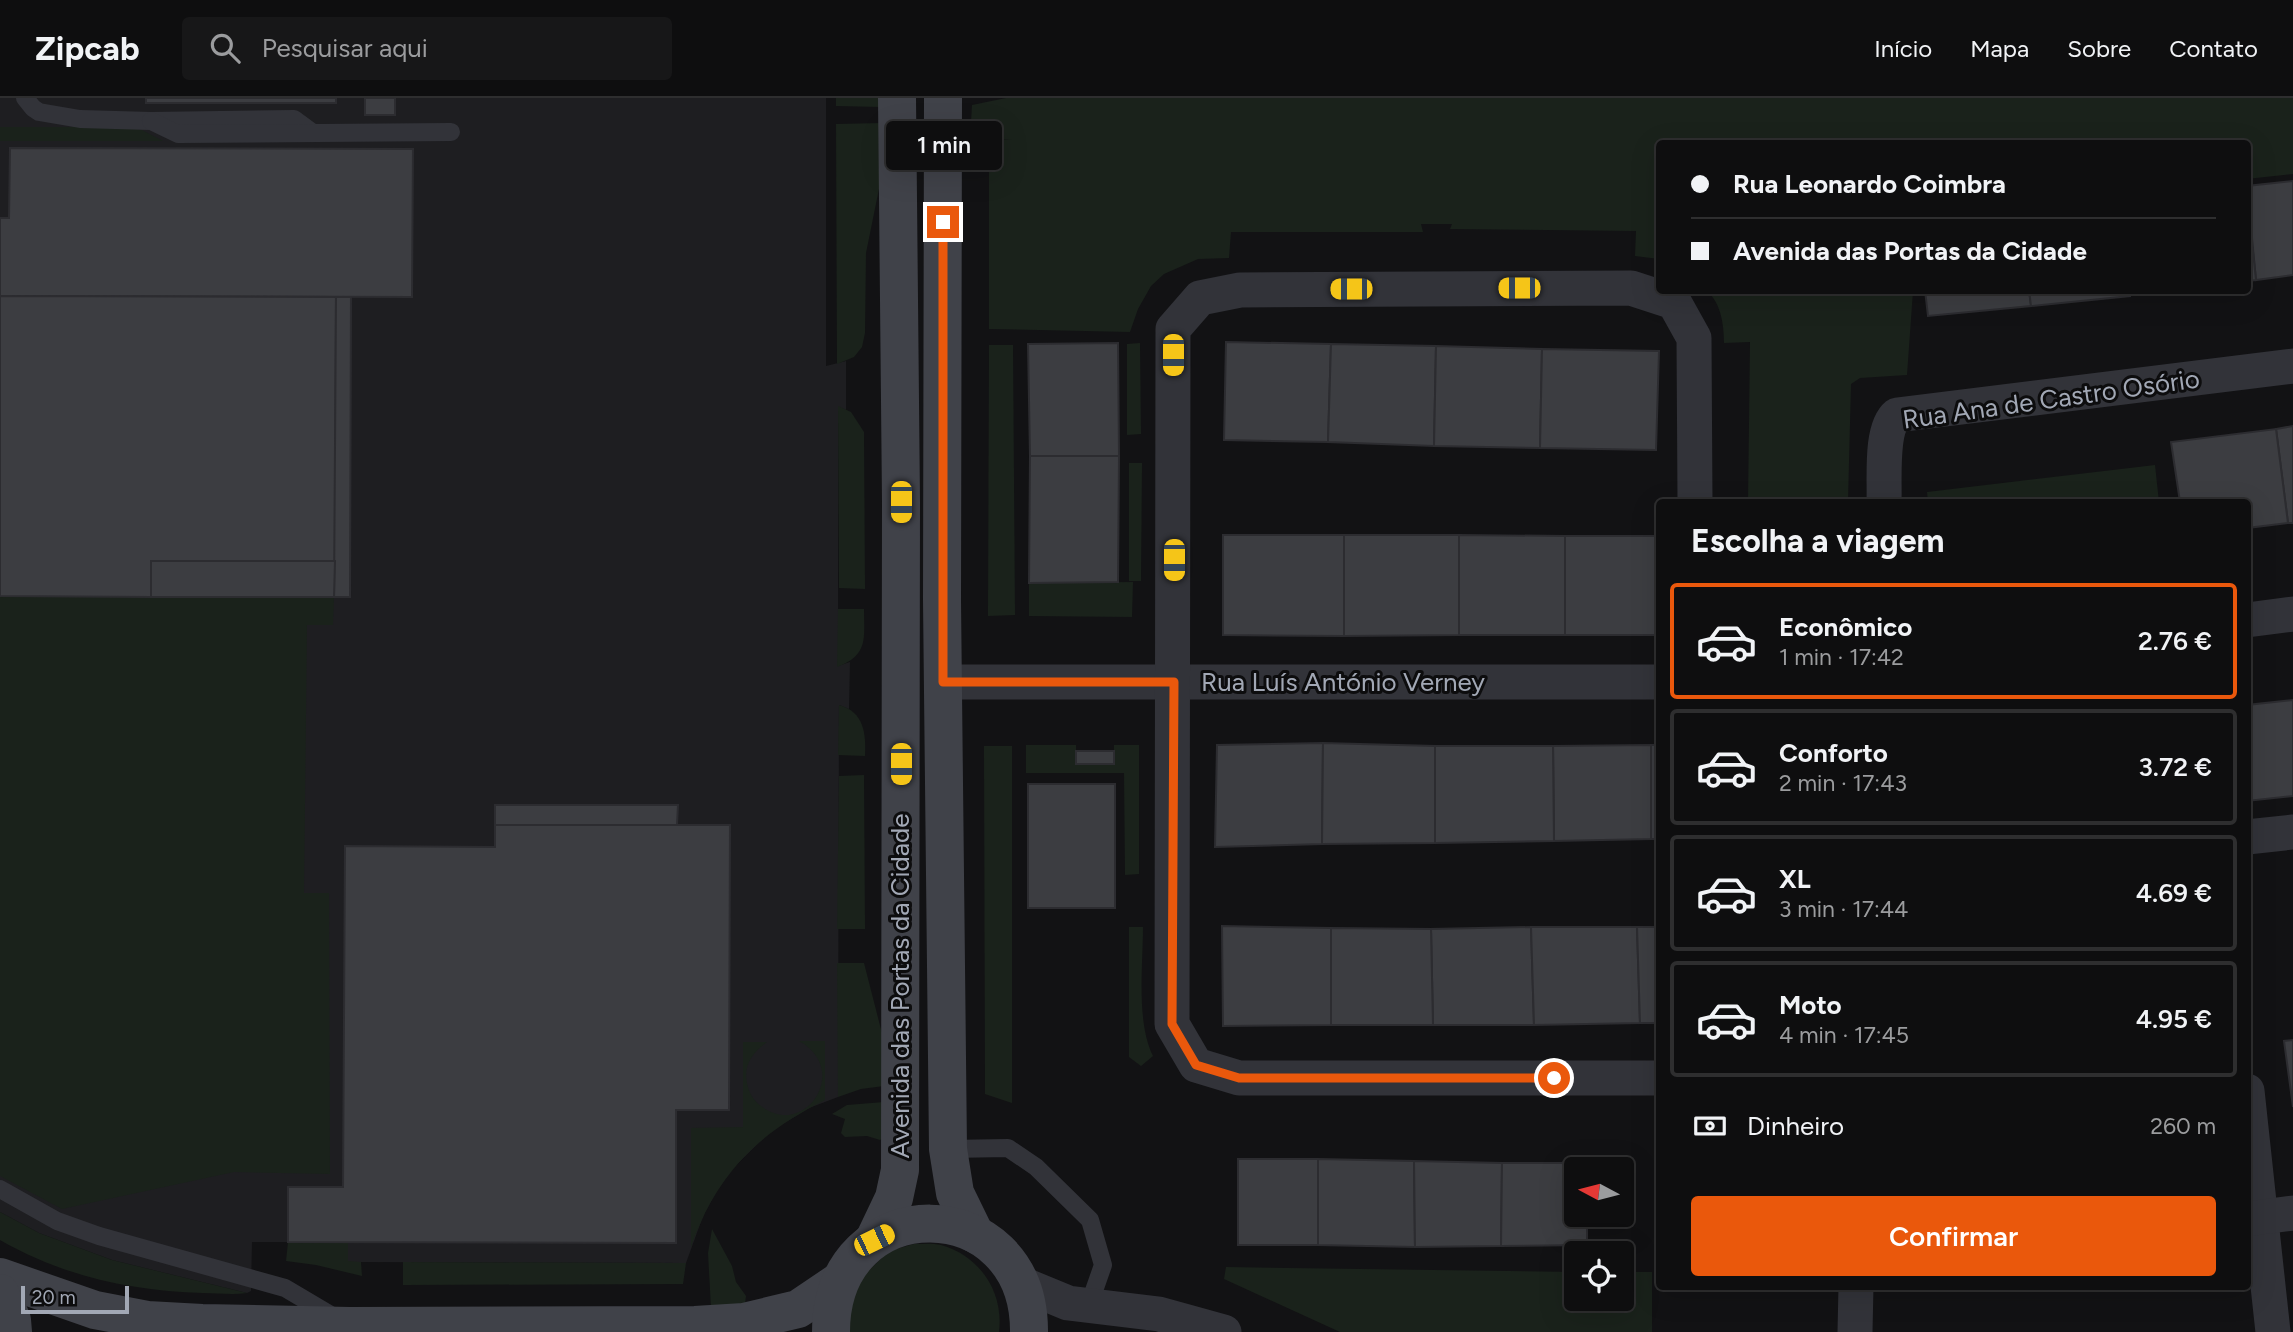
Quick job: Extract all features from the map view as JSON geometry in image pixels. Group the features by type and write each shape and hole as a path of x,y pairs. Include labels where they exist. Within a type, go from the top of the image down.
{"street":[{"name":"Avenida das Portas da Cidade","path":"874,1240 894,1198 900,1170 901,514 897,98"},
{"name":"Avenida das Portas da Cidade","path":"943,98 943,682 948,1149 955,1193 975,1234"},
{"path":"1656,1078 1239,1078 1196,1065 1172,1024 1173,329 1200,298 1240,290 1631,288 1674,302 1694,338 1695,499"},
{"name":"Rua Ana de Castro Osório","path":"1884,499 1886,434 1897,415 2293,366"},
{"path":"2251,619 2293,614"},
{"name":"Rua Luís António Verney","path":"943,682 1656,682"},
{"path":"2251,837 2293,832"},
{"path":"2251,1116 2267,1216 2273,1332"},
{"path":"831,1332 831,1310 838,1282 853,1258 874,1240 898,1228 924,1223 950,1225 975,1234 1003,1255 1022,1284 1029,1310 1029,1332"},
{"path":"0,1277 94,1310 148,1320 349,1326 695,1325 744,1322 798,1309 838,1282"},
{"path":"1022,1284 1068,1303 1159,1314 1224,1332"},
{"path":"1855,1332 1856,1290"},
{"path":"0,1293 12,1321 13,1332"}],"lane":[{"path":"25,98 39,112 80,119 294,119 313,133 451,132"},
{"path":"49,98 59,110 80,119"},
{"path":"948,1149 1009,1148 1036,1167 1090,1220 1103,1265 1089,1305"},
{"path":"0,1189 57,1221 99,1236 285,1288 349,1326"}],"shaded area":[{"path":"0,98 826,98 826,366 846,361 846,410 838,407 838,666 850,662 849,709 839,705 838,1097 809,1108 771,1131 733,1168 703,1216 686,1263 348,1262 347,1242 252,1242 251,1291 247,1293 112,1260 39,1233 0,1212"},
{"path":"836,98 881,98 881,107 836,106"},
{"path":"1006,98 2293,98 2293,174 2251,179 2251,140 1656,140 1656,259 1635,256 1636,231 1450,229 1452,224 1421,224 1423,232 1231,232 1229,258 1198,259 1164,274 1151,286 1138,309 1130,332 989,329 989,140 1012,140 970,138 972,105"},
{"path":"882,123 882,174 866,253 865,333 862,347 854,357 837,364 836,124"},
{"path":"0,127 125,127 142,130 163,141 0,141"},
{"path":"1710,294 1913,294 1907,375 1860,378 1851,384 1848,499 1748,499 1750,342 1724,343 1721,315"},
{"path":"1140,343 1141,434 1127,435 1127,344"},
{"path":"989,345 1013,345 1015,615 988,616"},
{"path":"838,406 851,412 864,432 865,589 839,588"},
{"path":"1129,463 1142,463 1141,581 1129,581"},
{"path":"2155,465 2159,499 1928,499 1927,492"},
{"path":"1133,582 1132,617 1029,616 1029,583"},
{"path":"0,596 334,597 333,625 307,625 304,893 329,893 330,1174 234,1172 62,1209 0,1176"},
{"path":"838,609 864,609 864,637 855,657 837,667"},
{"path":"839,705 854,713 862,724 865,756 838,755"},
{"path":"1026,745 1076,745 1076,764 1114,764 1114,745 1139,745 1139,874 1125,875 1124,773 1026,773"},
{"path":"984,746 1012,746 1012,1103 985,1094"},
{"path":"864,775 865,929 837,929 839,776"},
{"path":"1129,927 1143,927 1142,1010 1153,1056 1141,1066 1129,1057"},
{"path":"837,963 864,963 885,1045 884,1086 861,1089 838,1097"},
{"path":"799,1041 825,1041 825,1100 770,1134 741,1160 705,1213 691,1248 691,1128 743,1127 743,1042 767,1042 753,1055 746,1070 748,1087 756,1101 777,1114 793,1114 806,1108 816,1097 822,1083 821,1068 814,1054"},
{"path":"884,1102 885,1137 880,1140 867,1136 845,1137 841,1133 845,1119 832,1114 847,1105"},
{"path":"0,1212 39,1233 112,1260 247,1293 150,1289 73,1272 24,1253 0,1240"},
{"path":"712,1229 732,1266 736,1282 746,1296 745,1304 711,1308 708,1253"},
{"path":"288,1242 348,1242 348,1261 361,1262 362,1276 286,1261"},
{"path":"914,1244 941,1245 955,1250 978,1267 998,1303 999,1332 846,1332 853,1286 889,1251"},
{"path":"403,1262 686,1263 683,1284 403,1285"},
{"path":"1226,1267 1564,1272 1564,1311 1634,1311 1634,1272 1652,1272 1652,1332 1340,1332 1224,1279"}],"building":[{"path":"146,98 336,98 336,103 146,103"},
{"path":"365,98 395,98 395,115 365,115"},
{"path":"10,148 413,149 412,297 0,296 0,218 9,218"},
{"path":"2293,181 2293,275 2256,280 2251,228 2251,186"},
{"path":"2251,233 2256,280 2251,281"},
{"path":"1925,294 2030,294 2031,306 1928,316"},
{"path":"2030,294 2130,294 2130,296 2031,306"},
{"path":"0,296 336,297 335,561 151,561 151,597 0,596"},
{"path":"336,297 351,297 350,597 334,597"},
{"path":"1226,342 1331,344 1328,442 1224,440"},
{"path":"1118,343 1119,456 1030,456 1028,344"},
{"path":"1331,344 1436,346 1434,446 1328,442"},
{"path":"1436,346 1542,349 1540,448 1434,446"},
{"path":"1542,349 1659,351 1656,450 1540,448"},
{"path":"2293,426 2293,523 2288,523 2276,429"},
{"path":"2276,429 2288,523 2251,528 2251,499 2180,499 2171,442"},
{"path":"1030,456 1119,456 1118,582 1029,583"},
{"path":"1223,535 1344,535 1344,636 1223,635"},
{"path":"1344,535 1459,535 1459,635 1344,636"},
{"path":"1459,535 1565,536 1565,635 1459,635"},
{"path":"1565,536 1656,536 1656,635 1565,635"},
{"path":"151,561 335,561 334,597 151,597"},
{"path":"2293,700 2293,796 2251,801 2251,705"},
{"path":"1323,743 1322,844 1215,847 1217,745"},
{"path":"1323,743 1435,746 1435,843 1322,844"},
{"path":"1651,745 1651,839 1554,841 1553,746"},
{"path":"1651,745 1656,745 1656,839 1651,839"},
{"path":"1435,746 1553,746 1554,841 1435,843"},
{"path":"1076,751 1114,751 1114,764 1076,764"},
{"path":"1028,784 1115,784 1115,908 1028,908"},
{"path":"495,805 678,805 677,825 495,825"},
{"path":"495,825 730,825 729,1110 676,1110 676,1243 288,1242 288,1187 343,1187 345,846 495,847"},
{"path":"1222,926 1331,928 1331,1025 1223,1026"},
{"path":"1531,927 1534,1025 1433,1025 1431,929"},
{"path":"1531,927 1637,927 1640,1023 1534,1025"},
{"path":"1637,927 1656,927 1656,1023 1640,1023"},
{"path":"1331,928 1431,929 1433,1025 1331,1025"},
{"path":"2293,1040 2293,1107 2284,1041"},
{"path":"1238,1159 1318,1159 1318,1245 1238,1245"},
{"path":"1318,1159 1414,1161 1415,1247 1318,1245"},
{"path":"1414,1161 1502,1163 1501,1246 1415,1247"},
{"path":"1502,1163 1564,1163 1564,1227 1587,1227 1587,1241 1564,1241 1564,1245 1501,1246"}],"route":[{"path":"943,222 943,682 1174,682 1172,1024 1196,1065 1239,1078 1554,1078"}]}
